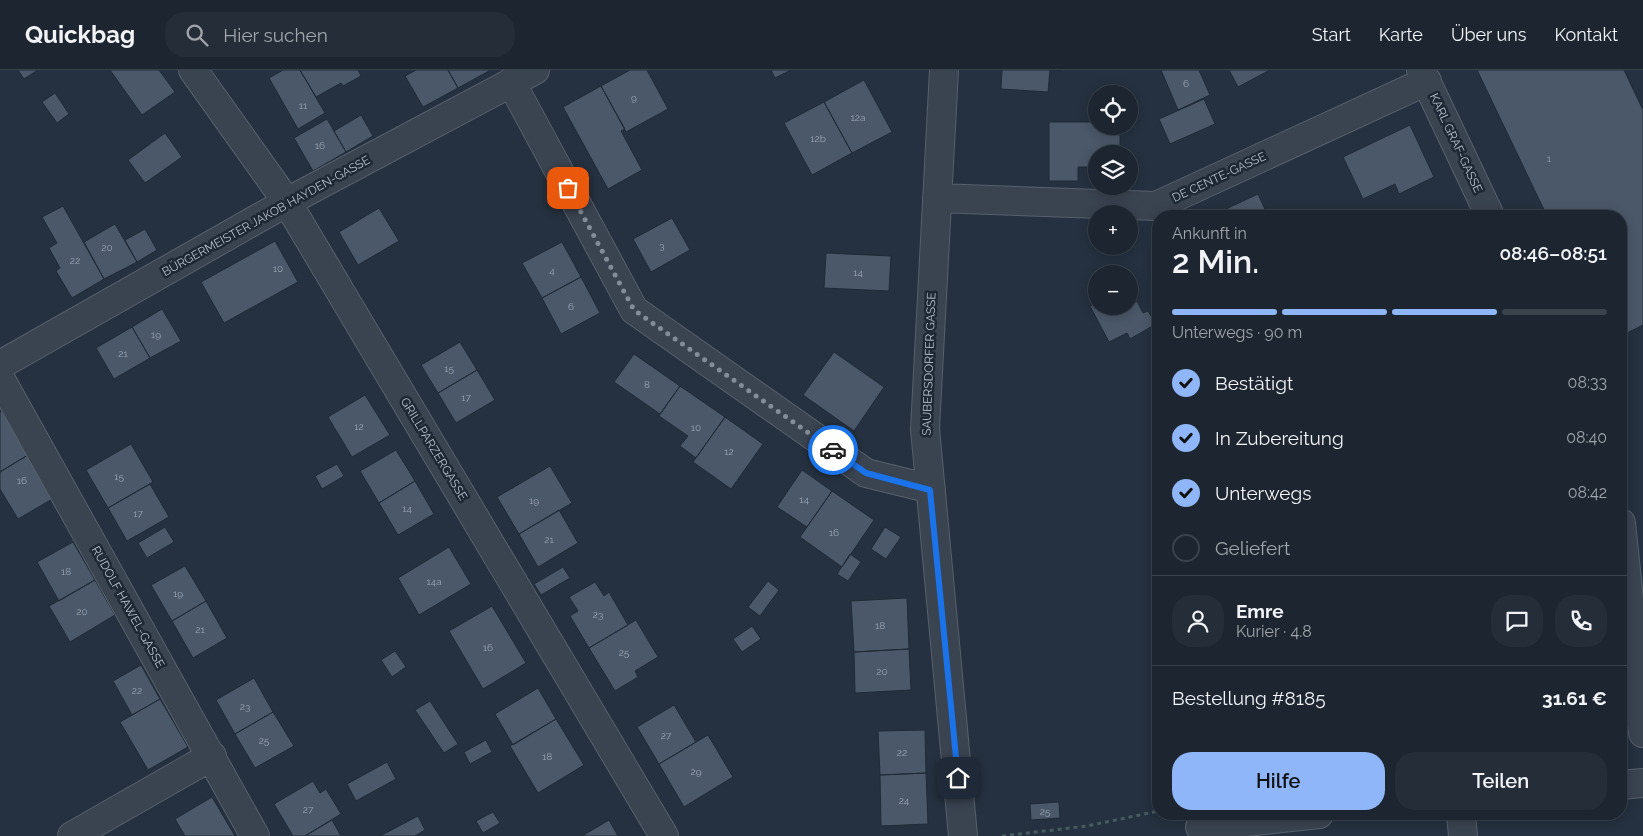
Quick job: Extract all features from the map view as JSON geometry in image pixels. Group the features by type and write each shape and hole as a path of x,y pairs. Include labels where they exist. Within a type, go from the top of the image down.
{"street":[{"name":"GRILLPARZERGASSE","path":"193,70 287,202 664,836"},
{"name":"SAUBERSDORFER GASSE","path":"944,70 925,429 963,836"},
{"name":"BÜRGERMEISTER JAKOB HAYDEN-GASSE","path":"0,365 287,202 523,76"},
{"path":"523,76 634,310 866,473 930,490"},
{"name":"DE CENTE-GASSE","path":"1160,210 1424,76"},
{"name":"KARL GRAF-GASSE","path":"1424,76 1487,210"},
{"name":"DE CENTE-GASSE","path":"937,198 1152,211"},
{"name":"RUDOLF HAWEL-GASSE","path":"0,378 255,836"},
{"path":"1627,580 1643,733"},
{"path":"72,836 212,756"},
{"path":"1627,784 1643,783"},
{"path":"1200,827 1264,820"},
{"path":"1462,820 1463,836"}],"path":[{"path":"1002,836 1087,826 1152,812"}],"building":[{"path":"18,70 38,70 24,79"},
{"path":"110,70 159,70 175,92 142,115"},
{"path":"283,70 300,70 325,113 298,129 269,78"},
{"path":"300,70 358,70 361,76 343,86 341,83 316,97"},
{"path":"416,70 448,70 458,88 423,107 405,76"},
{"path":"448,70 489,70 489,71 458,88"},
{"path":"630,70 647,70 668,109 626,132 601,86"},
{"path":"771,70 791,70 775,78"},
{"path":"1002,70 1050,70 1048,92 1001,89"},
{"path":"1161,70 1199,70 1210,95 1178,110"},
{"path":"1229,70 1270,70 1238,87"},
{"path":"1477,70 1624,70 1643,110 1643,325 1627,333 1627,210 1544,210"},
{"path":"864,80 892,132 852,153 824,102"},
{"path":"601,86 625,129 621,131 642,170 608,189 563,107"},
{"path":"55,93 69,114 57,123 42,102"},
{"path":"1204,99 1215,124 1170,144 1159,119"},
{"path":"824,102 852,153 812,175 784,123"},
{"path":"361,115 373,136 346,152 334,131"},
{"path":"327,119 346,152 313,171 294,138"},
{"path":"1049,122 1088,122 1088,135 1120,135 1120,145 1088,145 1088,167 1078,167 1078,181 1049,181"},
{"path":"1410,125 1434,177 1399,194 1395,184 1363,199 1343,157"},
{"path":"165,133 182,157 145,183 128,160"},
{"path":"1258,194 1265,210 1224,210"},
{"path":"63,206 104,279 72,298 56,271 60,268 49,248 57,243 42,217"},
{"path":"379,208 399,241 358,265 339,232"},
{"path":"672,218 690,250 651,272 633,239"},
{"path":"115,224 137,262 104,279 84,242"},
{"path":"145,229 157,250 137,262 125,240"},
{"path":"275,241 298,282 224,323 201,282"},
{"path":"562,242 581,277 542,298 522,263"},
{"path":"826,253 891,256 889,291 824,288"},
{"path":"581,277 600,313 561,334 542,298"},
{"path":"1138,303 1143,313 1148,311 1152,318 1152,326 1130,339 1127,333 1109,342 1095,315 1138,315"},
{"path":"162,309 181,341 150,358 132,327"},
{"path":"132,327 150,358 114,379 96,348"},
{"path":"460,342 477,370 438,393 421,365"},
{"path":"834,352 884,387 854,431 803,395"},
{"path":"634,354 680,386 660,414 614,382"},
{"path":"477,370 495,400 456,423 438,393"},
{"path":"680,386 725,417 696,458 680,446 688,436 659,416"},
{"path":"365,395 390,435 352,457 328,417"},
{"path":"2,411 28,455 0,472 0,412"},
{"path":"725,417 763,444 731,489 693,462"},
{"path":"131,444 153,482 108,508 86,470"},
{"path":"396,450 415,481 379,503 360,471"},
{"path":"28,455 54,498 18,519 0,489 0,472"},
{"path":"337,464 344,476 322,489 315,476"},
{"path":"550,466 572,503 519,534 497,497"},
{"path":"802,470 832,491 807,527 777,507"},
{"path":"415,481 434,514 398,535 379,503"},
{"path":"150,484 169,517 127,541 108,508"},
{"path":"832,491 874,520 842,567 800,537"},
{"path":"559,510 578,543 538,567 519,534"},
{"path":"165,527 174,542 147,558 138,543"},
{"path":"885,527 901,537 886,559 871,549"},
{"path":"73,542 95,580 59,601 37,562"},
{"path":"449,547 471,584 419,615 398,578"},
{"path":"850,554 861,562 848,581 837,574"},
{"path":"185,566 206,601 172,621 151,585"},
{"path":"563,567 570,578 541,595 534,584"},
{"path":"95,580 115,615 70,642 49,606"},
{"path":"768,581 779,590 760,616 748,607"},
{"path":"595,582 604,596 609,592 628,625 589,648 570,616 578,611 569,597"},
{"path":"907,598 909,649 854,652 851,601"},
{"path":"206,601 227,638 193,658 172,621"},
{"path":"492,606 526,663 483,689 449,631"},
{"path":"636,620 658,657 635,671 638,677 615,691 589,648"},
{"path":"752,626 761,639 742,652 733,639"},
{"path":"909,649 911,690 855,693 854,652"},
{"path":"395,651 406,667 392,677 381,660"},
{"path":"141,665 160,699 132,715 113,681"},
{"path":"254,678 273,712 235,734 216,700"},
{"path":"538,688 556,719 513,745 495,714"},
{"path":"160,699 188,747 148,770 120,722"},
{"path":"430,701 458,744 444,753 415,710"},
{"path":"674,705 696,742 659,764 637,727"},
{"path":"273,712 294,746 255,768 235,734"},
{"path":"556,719 584,765 538,793 510,746"},
{"path":"925,730 926,773 880,775 878,731"},
{"path":"708,735 733,777 684,807 659,764"},
{"path":"486,740 492,752 470,764 464,752"},
{"path":"387,762 396,779 356,801 347,784"},
{"path":"926,773 928,824 881,826 880,775"},
{"path":"313,781 320,793 326,789 341,814 305,836 293,836 274,804"},
{"path":"212,797 235,836 185,836 175,819"},
{"path":"1059,802 1060,818 1031,820 1030,804"},
{"path":"493,812 500,823 483,833 476,821"},
{"path":"418,816 425,830 415,836 380,836"},
{"path":"332,820 341,836 305,836"},
{"path":"609,820 618,836 582,836"}],"way so far":[{"path":"568,188 634,310 833,450"}],"route":[{"path":"833,450 866,473 930,490 958,778"}]}
